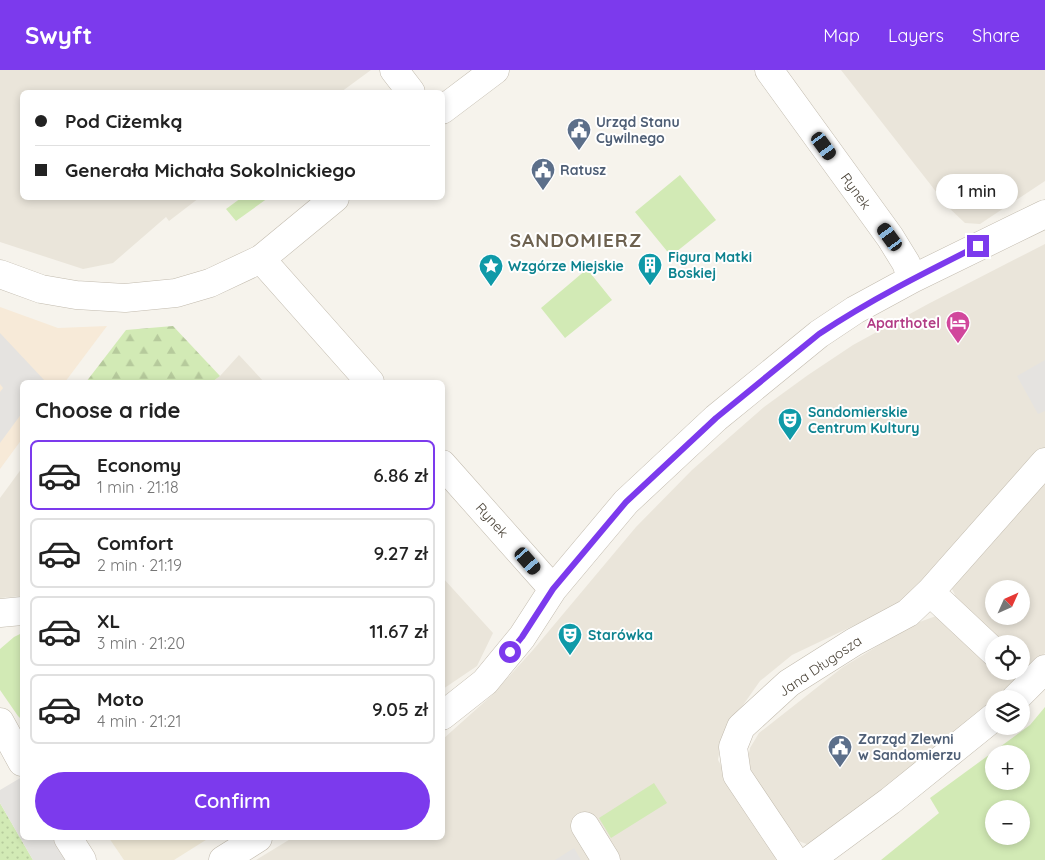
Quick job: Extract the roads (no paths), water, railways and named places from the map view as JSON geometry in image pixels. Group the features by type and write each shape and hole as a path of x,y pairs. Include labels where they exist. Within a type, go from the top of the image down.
{"street":[{"path":"394,70 409,90"},
{"path":"445,108 495,70"},
{"name":"Rynek","path":"769,70 890,237 906,263 912,279"},
{"path":"0,274 41,289 76,295 125,298 176,293 210,283 260,259 333,200"},
{"path":"445,714 485,682 522,637 553,589 626,502 716,418 819,334 855,310 912,279 1045,214"},
{"path":"260,259 368,380"},
{"name":"Jana Długosza","path":"794,860 737,775 733,747 741,726 789,683 854,642 908,613 930,592 1045,462"},
{"name":"Rynek","path":"445,467 553,589"},
{"path":"930,592 985,644"},
{"path":"0,613 20,611"},
{"path":"0,722 20,758"},
{"path":"810,860 890,800 985,724"},
{"path":"585,826 606,860"},
{"path":"69,840 82,860"},
{"path":"223,860 255,840"}],"place":[{"name":"Urząd Stanu Cywilnego","path":"579,151"},
{"name":"Ratusz","path":"543,191"},
{"name":"Figura Matki Boskiej","path":"650,286"},
{"name":"Wzgórze Miejskie","path":"491,287"},
{"name":"Aparthotel","path":"958,344"},
{"name":"Sandomierskie Centrum Kultury","path":"790,441"},
{"name":"Starówka","path":"570,656"},
{"name":"Zarząd Zlewni w Sandomierzu","path":"840,768"}],"district":[{"name":"SANDOMIERZ","path":"576,240"}]}
